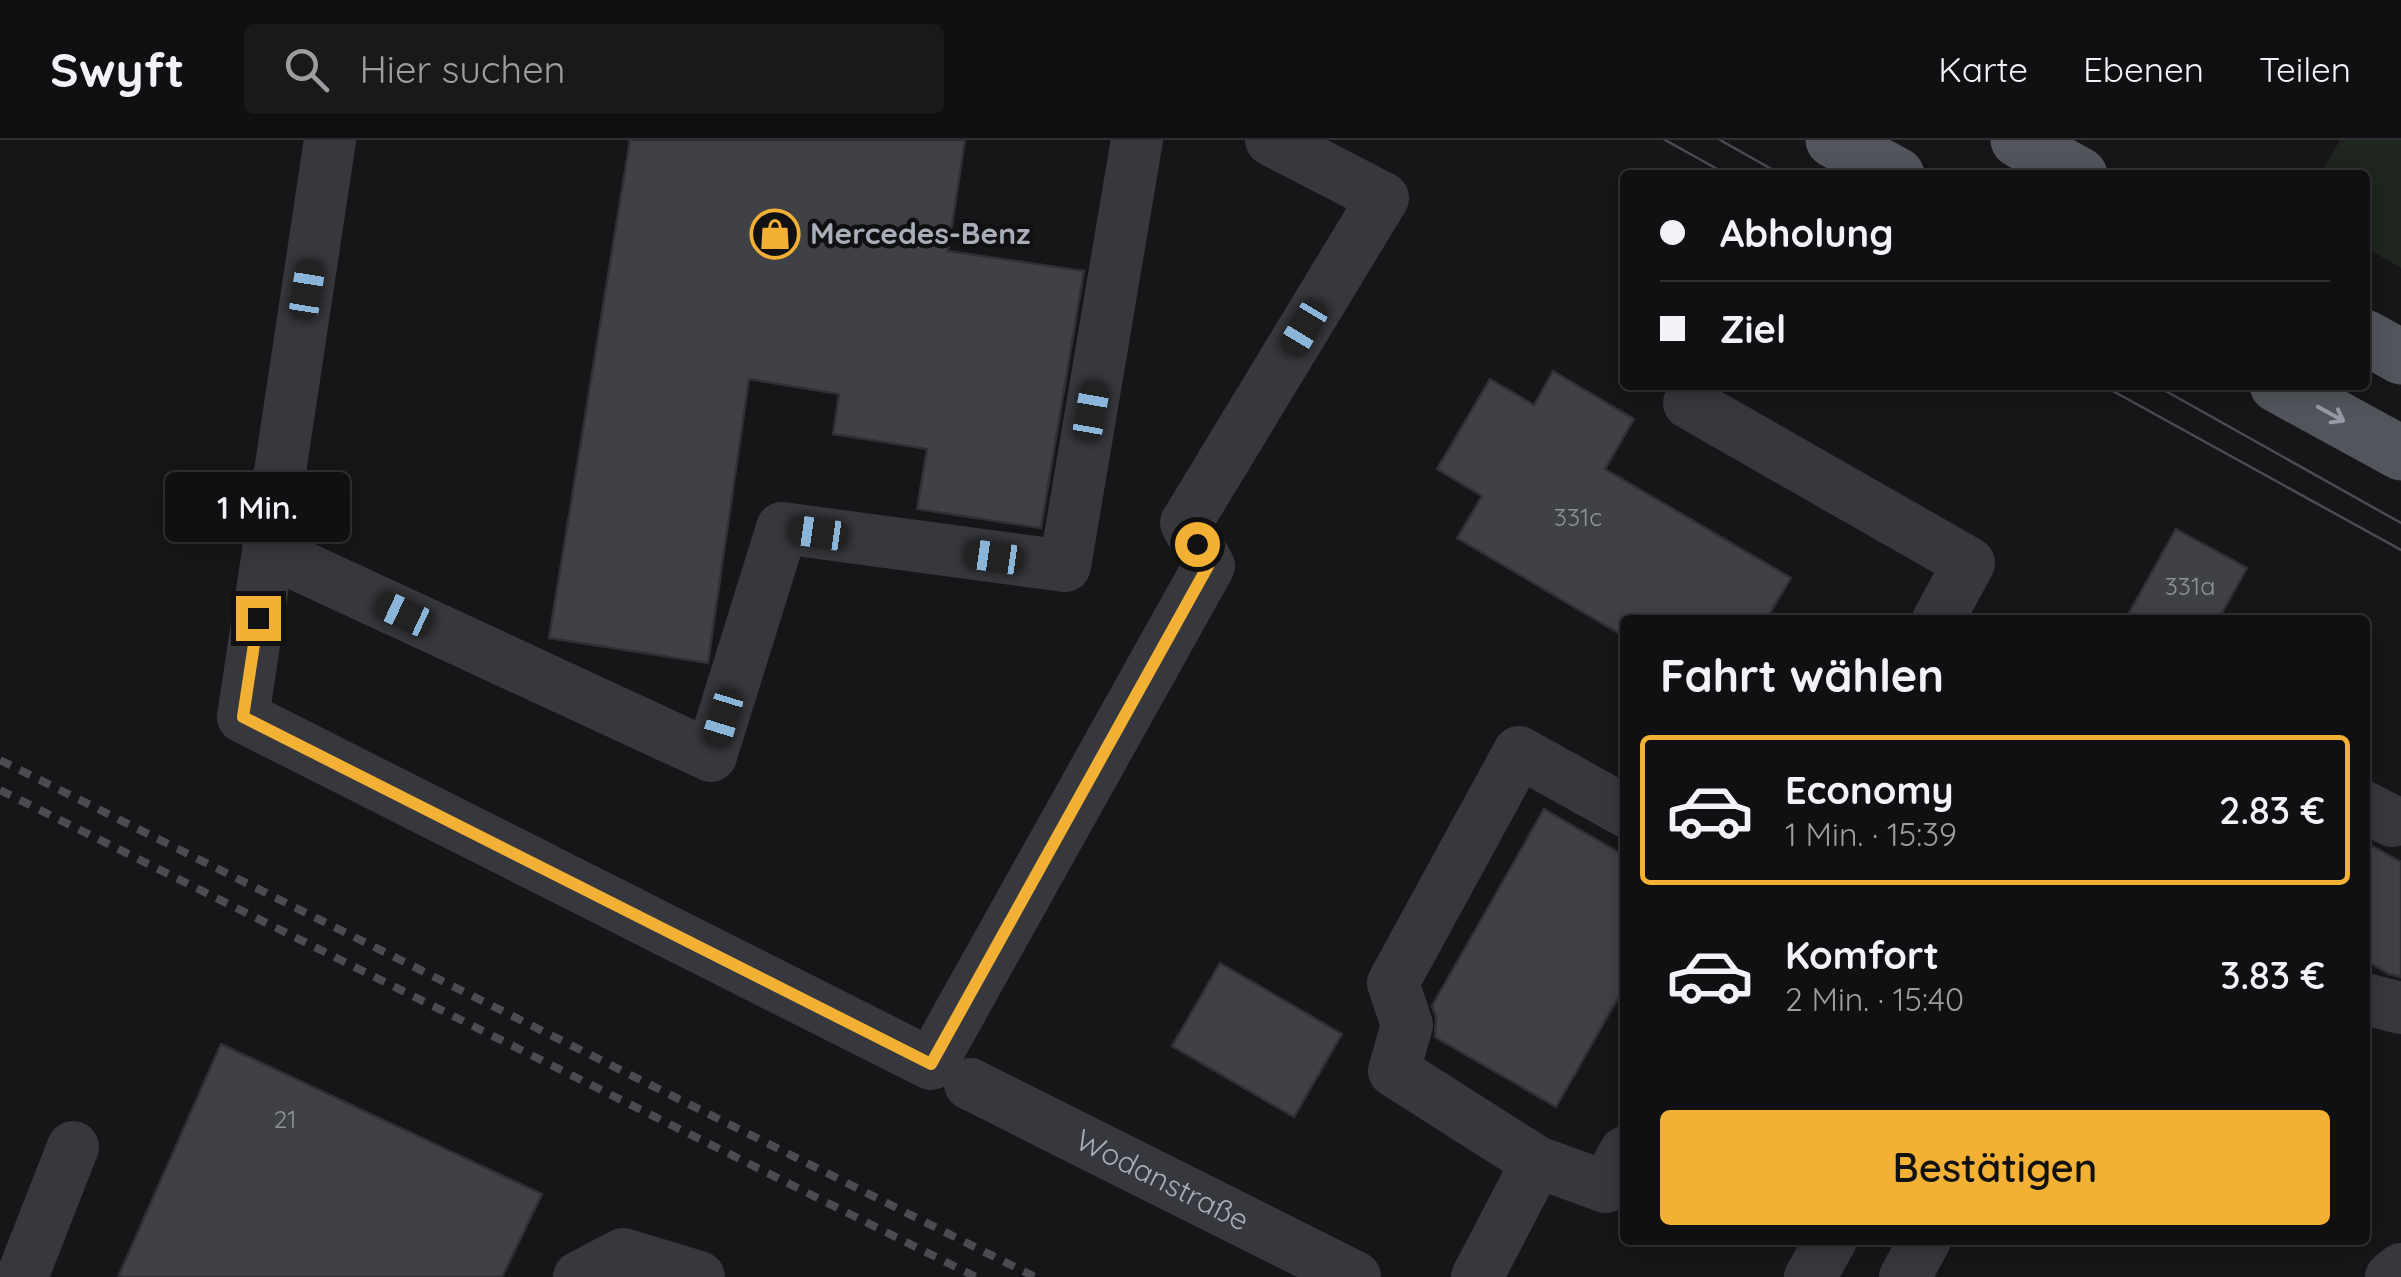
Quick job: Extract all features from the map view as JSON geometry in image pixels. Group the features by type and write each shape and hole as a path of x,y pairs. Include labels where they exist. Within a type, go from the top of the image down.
{"main road":[{"path":"1833,140 1888,170"},
{"path":"2018,140 2071,170"},
{"path":"2370,340 2401,357"},
{"path":"2287,390 2401,453"}],"street":[{"path":"330,140 243,717 931,1064 1208,566 1186,523 1382,198 1271,140"},
{"path":"268,552 711,756 782,528 1064,566 1137,140"},
{"path":"1689,404 1969,563 1941,615"},
{"path":"1620,808 1519,752 1393,983 1407,1025 1394,1072 1537,1162 1606,1187 1620,1161"},
{"path":"2370,1001 2401,1008"},
{"name":"Wodanstraße","path":"970,1084 1355,1277"},
{"path":"22,1277 73,1147"},
{"path":"1476,1277 1537,1162"},
{"path":"1810,1277 1828,1245"},
{"path":"1904,1277 1922,1245"},
{"path":"580,1277 624,1254 699,1277"}],"shaded area":[{"path":"2340,140 2401,140 2401,268 2370,250 2370,170 2323,170"}],"building":[{"path":"630,140 965,140 948,251 1084,271 1041,528 917,509 927,449 833,434 839,394 749,379 708,663 549,638"},
{"path":"1553,371 1634,419 1605,469 1791,578 1769,615 1620,615 1620,634 1457,538 1482,496 1437,469 1490,379 1534,405"},
{"path":"2176,529 2247,568 2221,615 2128,615"},
{"path":"1544,809 1620,853 1620,995 1556,1107 1435,1037 1432,1006"},
{"path":"2370,845 2401,862 2401,977 2370,963"},
{"path":"1220,963 1342,1034 1294,1117 1172,1046"},
{"path":"221,1044 542,1194 502,1277 118,1277"}],"tram line":[{"path":"1665,140 1719,170"},
{"path":"1720,140 1773,170"},
{"path":"2111,390 2401,550"},
{"path":"2164,390 2401,523"}],"railway":[{"path":"0,760 1035,1277"},
{"path":"0,790 976,1277"}],"place":[{"name":"Mercedes-Benz","path":"775,234"}],"route":[{"path":"258,618 243,717 931,1064 1208,566 1197,544"}]}
